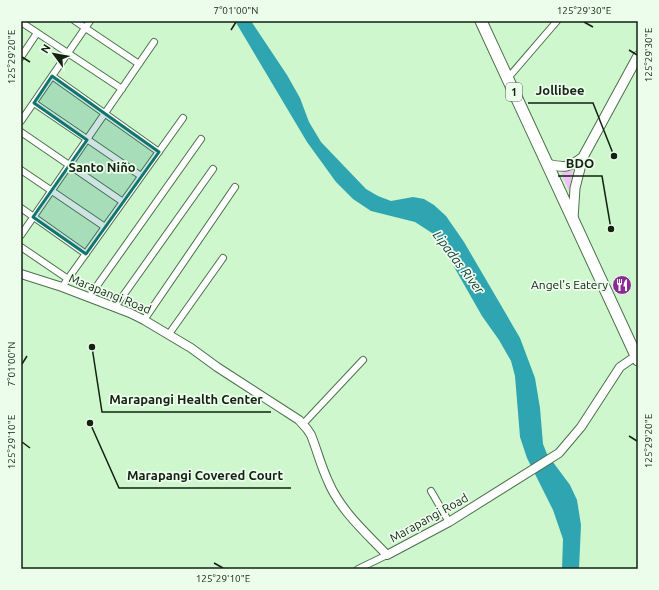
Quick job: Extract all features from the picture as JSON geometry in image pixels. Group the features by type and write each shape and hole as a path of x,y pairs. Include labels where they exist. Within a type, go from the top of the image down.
{"highway":[{"name":"1","path":"481,21 637,358"}],"main road":[{"path":"574,220 575,188 584,157 638,56"},
{"path":"547,164 561,167 569,166 584,157"}],"street":[{"path":"75,21 139,64"},
{"path":"21,121 90,21"},
{"path":"508,78 557,21"},
{"path":"21,22 122,89"},
{"path":"21,57 37,33"},
{"path":"21,235 88,140 154,42"},
{"path":"52,76 159,152"},
{"path":"34,103 141,176"},
{"path":"62,287 183,118"},
{"path":"21,132 123,202"},
{"path":"89,297 201,139"},
{"path":"115,308 213,169"},
{"path":"21,170 105,227"},
{"path":"144,320 235,187"},
{"path":"21,208 86,254"},
{"path":"21,247 68,279"},
{"path":"169,334 223,258"},
{"name":"Marapangi Road","path":"21,274 89,297 144,320 169,334 303,424 311,435 328,481 343,508 387,555 449,522 527,472 553,458 573,438 620,367 637,358"},
{"path":"303,424 363,360"},
{"path":"431,492 449,522"},
{"path":"358,569 387,555"}],"highlighted area":[{"path":"52,76 159,152 86,254 33,217 87,140 34,103"}],"shaded area":[{"path":"573,170 569,191 561,173"}],"water":[{"name":"Lipadas River","path":"235,21 251,21 287,75 300,98 309,122 321,142 366,189 391,201 413,197 424,199 434,205 446,216 464,242 520,338 535,378 540,408 543,444 547,454 570,485 577,500 581,525 579,569 562,569 563,539 553,510 527,458 520,437 515,376 511,361 499,340 482,316 441,244 432,233 415,222 371,211 353,199 336,182 307,142"}],"place":[{"name":"Jollibee","path":"614,156"},
{"name":"BDO","path":"611,229"},
{"name":"Angel's Eatery","path":"622,285"},
{"name":"Marapangi Health Center","path":"92,347"},
{"name":"Marapangi Covered Court","path":"90,423"}],"district":[{"name":"Santo Niño","path":"102,167"}]}
